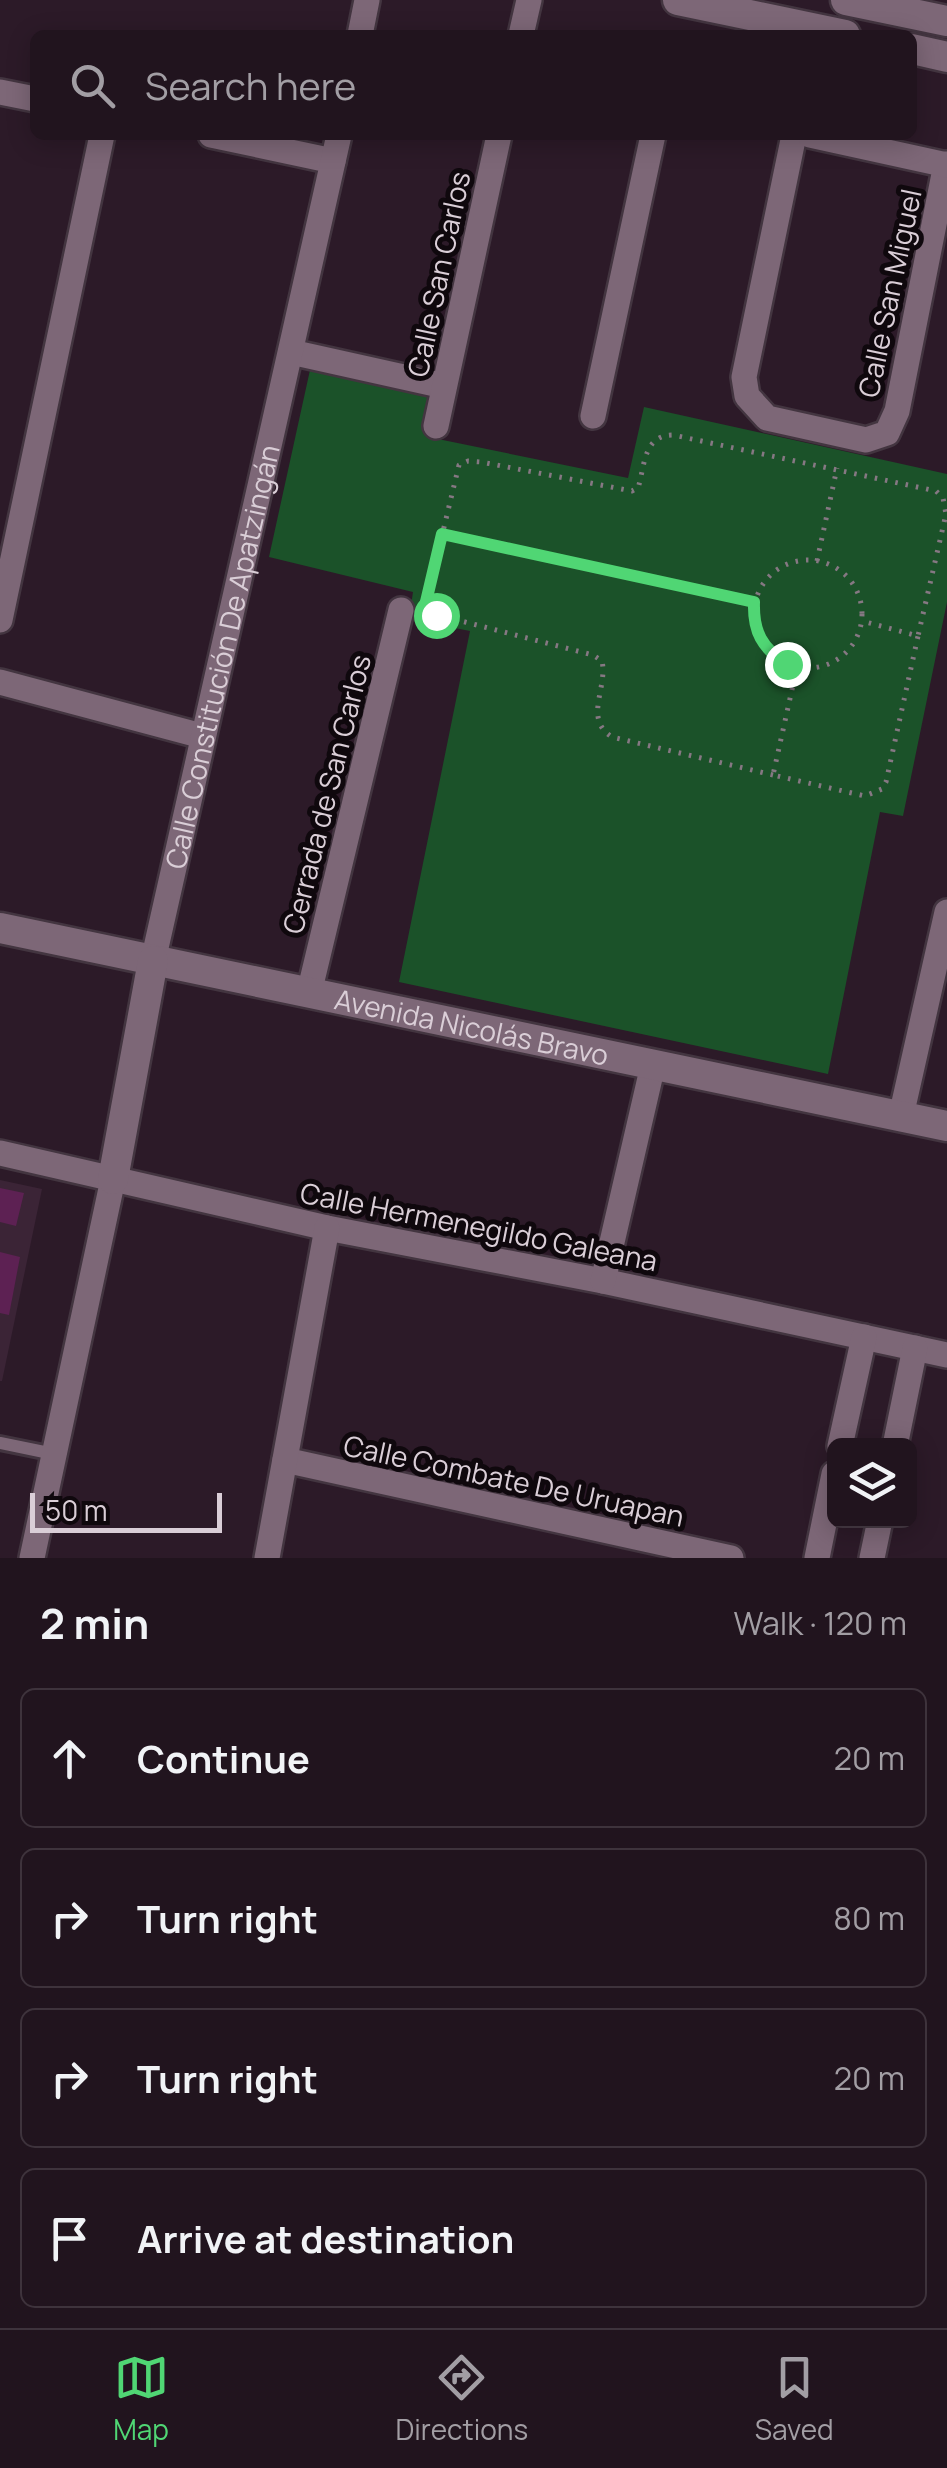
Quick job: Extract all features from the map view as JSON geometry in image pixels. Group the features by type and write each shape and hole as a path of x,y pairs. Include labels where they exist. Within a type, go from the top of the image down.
{"street":[{"path":"361,30 367,0"},
{"path":"522,30 528,0"},
{"path":"678,0 821,30"},
{"path":"846,0 947,21"},
{"path":"917,50 947,57"},
{"path":"0,92 30,97"},
{"path":"0,620 101,140"},
{"path":"234,140 333,161"},
{"name":"Calle Constitución De Apatzingán","path":"112,1179 153,961 338,140"},
{"name":"Calle San Carlos","path":"436,426 499,140"},
{"path":"592,416 652,140"},
{"name":"Calle San Miguel","path":"793,140 744,377 747,396 767,418 866,440 887,433 896,411 946,165"},
{"path":"833,140 946,165"},
{"path":"291,352 444,386"},
{"name":"Cerrada de San Carlos","path":"309,992 401,610"},
{"path":"0,682 202,736"},
{"path":"902,1116 947,912"},
{"name":"Avenida Nicolás Bravo","path":"0,928 947,1126"},
{"path":"604,1281 653,1065"},
{"name":"Calle Hermenegildo Galeana","path":"0,1153 327,1228 604,1281 947,1355"},
{"path":"32,1558 112,1179"},
{"path":"266,1558 327,1228"},
{"path":"842,1438 864,1337"},
{"path":"897,1438 916,1348"},
{"name":"Calle Combate De Uruapan","path":"285,1460 731,1558"},
{"path":"816,1558 827,1507"},
{"path":"872,1558 878,1528"}],"lane":[{"path":"0,1443 54,1454"}],"path":[{"path":"661,435 673,435 838,468 936,490 943,498 946,514 882,789 865,796 612,737 602,731 597,719 602,662 592,656 430,614 425,606 453,479 459,465 468,461 632,491 638,488 652,442 661,435"},
{"path":"817,561 838,468"},
{"path":"442,534 754,602"},
{"path":"817,561 840,569 852,581 860,596 862,622 853,646 840,658 824,666 797,666 770,654 759,639 754,602 774,571 790,563 817,561"},
{"path":"862,622 918,636"},
{"path":"773,774 797,666"}],"shaded area":[{"path":"0,1180 42,1189 2,1381 0,1381"}],"green space":[{"path":"310,370 442,400 433,438 628,478 644,407 947,474 947,602 903,816 880,812 828,1074 399,982 470,631 409,619 413,592 269,557"}],"building":[{"path":"0,1188 24,1193 16,1226 0,1222"},
{"path":"0,1252 20,1257 9,1315 0,1313"}],"route":[{"path":"436,615 430,614 425,606 442,534 754,602 759,639 770,654 787,664"}]}
